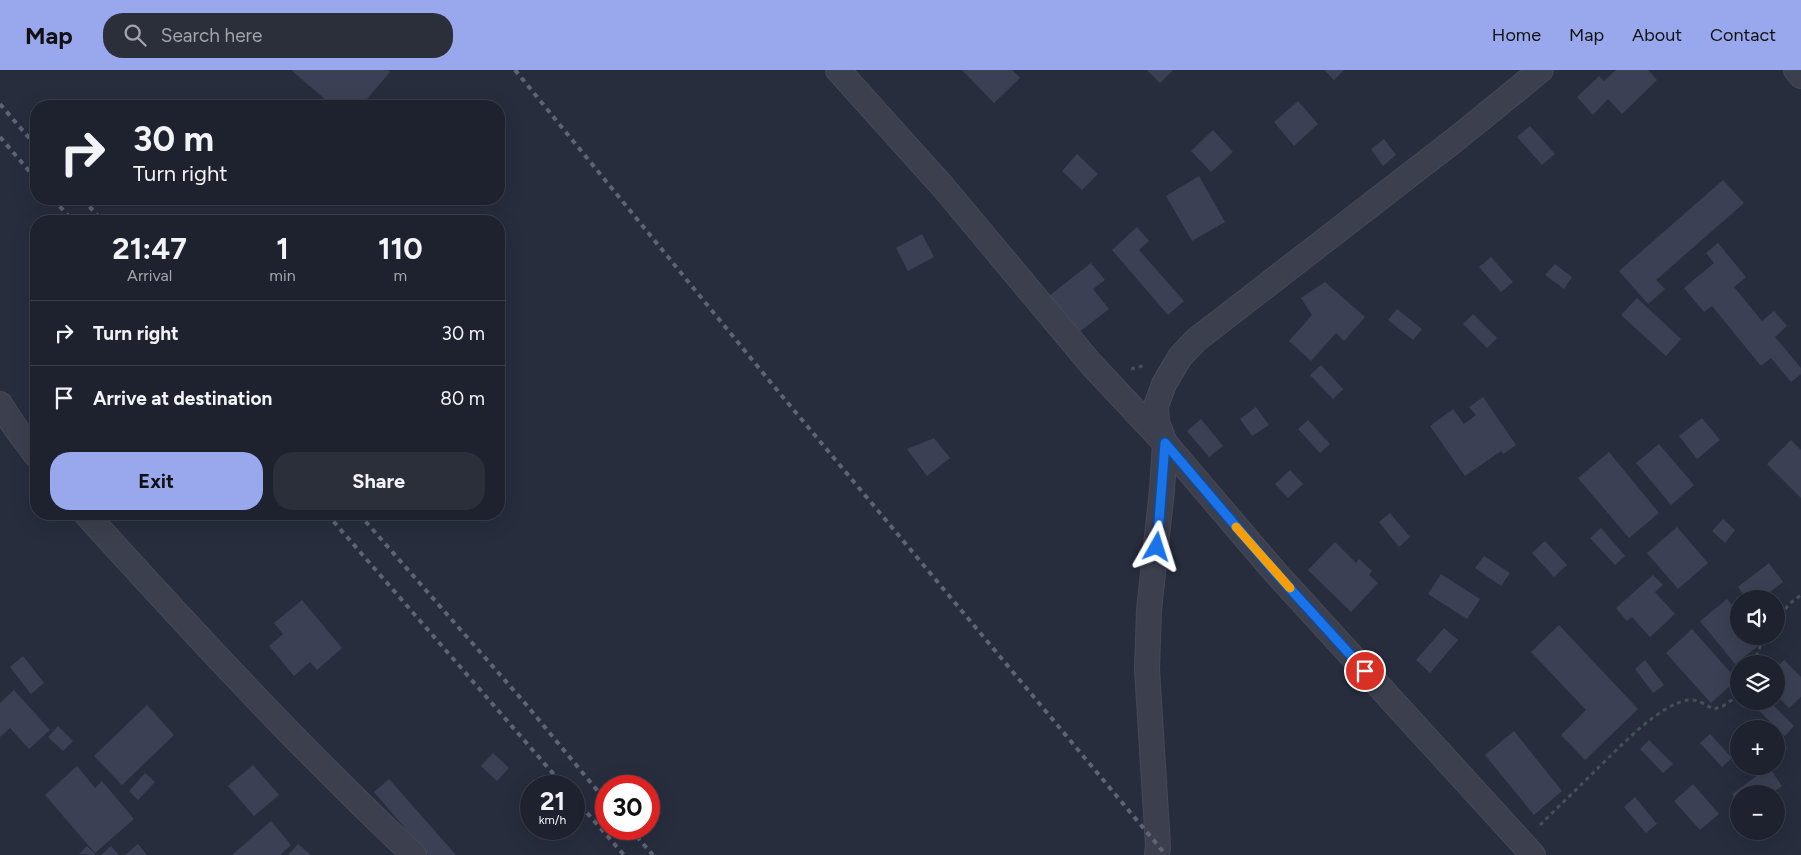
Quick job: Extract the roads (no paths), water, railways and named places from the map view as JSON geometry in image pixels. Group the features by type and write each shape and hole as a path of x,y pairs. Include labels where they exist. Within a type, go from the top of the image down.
{"street":[{"path":"838,70 944,188 1091,364 1165,443 1275,572 1527,849"},
{"path":"1157,855 1158,836 1147,669 1149,610 1162,500 1165,443 1157,422 1156,406 1164,384 1180,357 1196,340 1456,139 1541,70"},
{"path":"1796,70 1801,76"},
{"path":"0,404 30,448"},
{"path":"91,520 195,634 351,796 414,855"}],"railway":[{"path":"515,70 772,384 1166,855"},
{"path":"0,104 30,139"},
{"path":"0,137 30,172"},
{"path":"58,205 68,215"},
{"path":"88,205 97,215"},
{"path":"332,520 554,775"},
{"path":"364,520 524,702 595,788"},
{"path":"585,811 624,855"},
{"path":"640,840 653,855"}]}
